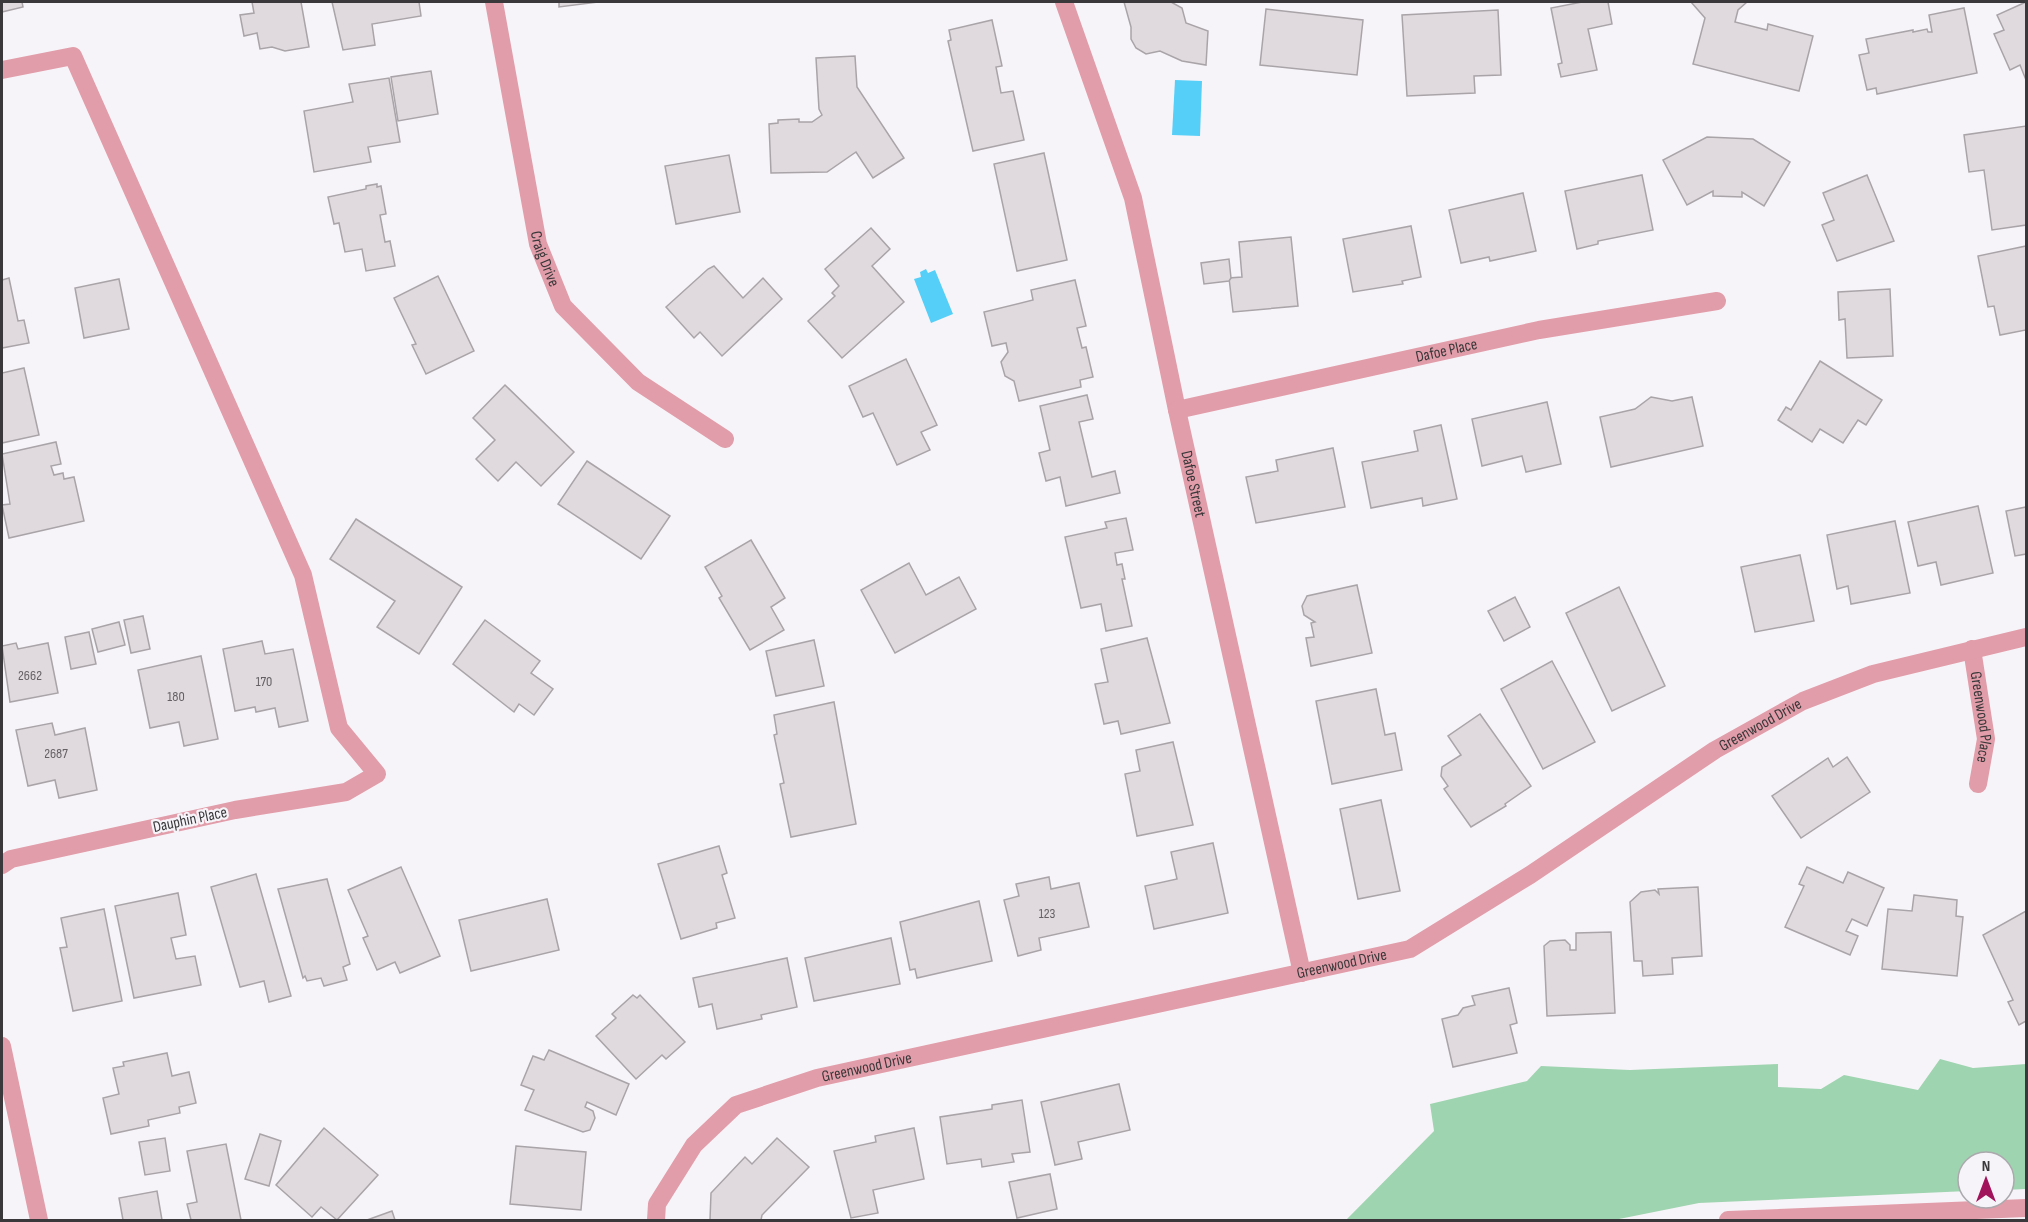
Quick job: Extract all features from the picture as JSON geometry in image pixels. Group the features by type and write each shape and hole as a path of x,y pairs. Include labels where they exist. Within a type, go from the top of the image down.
{"street":[{"name":"Craig Drive","path":"494,2 538,244 563,306 638,382 725,440"},
{"name":"Dafoe Street","path":"1064,2 1133,198 1177,410 1302,973"},
{"name":"Dauphin Place","path":"2,70 73,56 303,575 339,728 377,774 346,792 235,810 11,859 2,865"},
{"name":"Dafoe Place","path":"1177,410 1539,330 1717,301"},
{"name":"Greenwood Drive","path":"656,1221 657,1204 694,1145 736,1105 817,1078 1410,948 1530,874 1714,750 1803,701 1873,674 2026,638"},
{"name":"Greenwood Place","path":"1972,649 1986,739 1978,784"},
{"path":"2,1046 39,1221"},
{"path":"1728,1221 2026,1208"}],"green space":[{"path":"1940,1059 1973,1068 2026,1064 2026,1189 2016,1189 2016,1150 1956,1150 1956,1192 1699,1203 1614,1220 1346,1220 1434,1131 1430,1104 1527,1081 1541,1066 1630,1070 1778,1064 1778,1087 1821,1089 1844,1075 1918,1090"}],"water":[{"path":"1175,80 1202,81 1200,136 1172,135"},
{"path":"926,269 928,273 935,270 953,314 931,323 914,279 921,277 920,272"}],"building":[{"path":"2,2 22,2 23,7 2,12"},
{"path":"252,2 301,2 309,47 285,51 272,47 260,49 257,33 244,36 240,15 254,13"},
{"path":"332,2 419,2 421,16 372,24 375,45 343,50"},
{"path":"559,2 598,2 559,7"},
{"path":"1124,2 1171,2 1182,8 1186,23 1208,31 1206,65 1182,61 1160,51 1146,54 1136,48 1131,39 1131,27"},
{"path":"1582,2 1608,2 1612,24 1588,29 1597,70 1561,77 1558,64 1562,63 1551,8"},
{"path":"1691,2 1747,2 1738,10 1735,22 1767,30 1768,24 1813,36 1799,91 1693,64 1705,18"},
{"path":"2026,2 2026,80 2020,65 2010,70 1994,34 2004,30 1997,15"},
{"path":"1964,8 1977,73 1877,94 1876,88 1867,90 1859,55 1869,53 1866,39 1913,30 1913,32 1927,29 1928,32 1932,32 1929,15"},
{"path":"1266,9 1363,20 1357,75 1260,65"},
{"path":"1498,10 1501,75 1474,76 1475,93 1407,96 1402,15"},
{"path":"992,20 1002,66 996,67 1001,93 1013,91 1024,140 973,151 948,41 951,40 949,30"},
{"path":"855,56 857,87 904,158 873,178 856,152 827,172 771,173 769,124 778,123 778,120 799,119 799,122 812,122 822,115 819,109 816,58"},
{"path":"431,71 438,114 398,121 391,77"},
{"path":"389,78 400,142 368,147 371,162 314,172 304,111 353,102 349,84"},
{"path":"2026,126 2026,225 1992,230 1984,170 1969,172 1964,135"},
{"path":"1707,137 1753,139 1790,162 1764,206 1742,192 1742,197 1713,196 1713,191 1687,205 1663,160"},
{"path":"1044,153 1067,260 1017,271 994,164"},
{"path":"729,155 740,212 676,224 665,166"},
{"path":"1642,175 1653,230 1598,241 1598,244 1577,249 1565,191"},
{"path":"1867,175 1894,241 1837,261 1822,225 1834,220 1823,193"},
{"path":"377,184 377,187 381,186 386,214 380,215 385,242 390,241 395,266 366,271 362,249 345,252 339,223 334,224 328,197 366,189 366,186"},
{"path":"1523,193 1536,251 1490,261 1489,257 1461,263 1449,210"},
{"path":"1411,226 1421,277 1402,281 1403,284 1353,292 1343,239"},
{"path":"871,228 890,249 872,266 904,302 842,358 808,321 835,296 832,293 839,286 825,269"},
{"path":"1291,237 1298,306 1233,312 1229,278 1242,277 1239,242"},
{"path":"2026,246 2026,330 2000,335 1994,306 1988,307 1978,256"},
{"path":"1229,259 1231,278 1229,281 1204,284 1201,263"},
{"path":"714,266 743,298 763,278 782,299 722,356 700,332 694,338 666,307"},
{"path":"438,276 474,351 426,374 412,345 416,344 394,298"},
{"path":"9,278 18,321 24,320 29,343 2,348 2,280"},
{"path":"119,279 129,329 84,338 75,288"},
{"path":"1075,280 1086,326 1077,328 1082,348 1086,347 1093,377 1080,380 1081,387 1019,401 1014,381 1005,376 1001,362 1008,352 1006,343 992,346 984,312 1033,300 1031,290"},
{"path":"1890,289 1893,356 1847,358 1845,319 1839,320 1838,292"},
{"path":"906,359 937,425 921,432 930,450 897,465 873,413 863,417 849,386"},
{"path":"1820,361 1882,400 1866,425 1858,420 1843,443 1820,429 1812,442 1778,420 1786,407 1791,410"},
{"path":"24,368 39,435 2,443 2,373"},
{"path":"505,385 574,452 541,486 516,462 498,481 476,459 495,440 473,418"},
{"path":"1087,395 1093,419 1079,422 1092,477 1115,471 1120,493 1066,506 1060,477 1046,481 1039,453 1050,450 1040,406"},
{"path":"1651,397 1672,401 1692,397 1703,446 1611,467 1600,417 1635,409"},
{"path":"1547,402 1561,464 1526,472 1522,456 1482,466 1472,419"},
{"path":"1441,425 1457,499 1423,506 1422,498 1371,508 1362,462 1418,451 1414,431"},
{"path":"56,442 61,464 51,466 54,475 63,473 64,479 74,477 84,521 9,538 2,505 10,504 2,454"},
{"path":"1333,448 1345,507 1256,523 1246,477 1278,471 1276,460"},
{"path":"587,461 670,516 641,559 558,504"},
{"path":"1978,506 1993,573 1941,585 1936,562 1918,566 1908,522"},
{"path":"2026,507 2026,554 2015,556 2006,511"},
{"path":"1126,518 1133,550 1115,553 1117,565 1122,564 1125,579 1122,579 1132,626 1106,631 1101,604 1081,608 1065,537 1107,528 1105,522"},
{"path":"356,519 462,587 419,654 377,627 395,601 330,559"},
{"path":"1895,521 1910,593 1851,604 1848,586 1837,589 1827,535"},
{"path":"751,540 785,598 771,607 784,630 750,650 719,598 722,596 705,567"},
{"path":"1800,555 1814,621 1755,632 1741,567"},
{"path":"909,563 926,595 959,577 976,609 895,653 861,590"},
{"path":"1357,585 1372,653 1311,666 1306,638 1314,637 1311,623 1315,622 1304,615 1302,606 1307,596"},
{"path":"1619,587 1665,686 1612,711 1566,613"},
{"path":"1515,597 1530,627 1504,641 1488,611"},
{"path":"143,616 150,649 131,653 124,620"},
{"path":"485,620 540,661 531,673 553,689 534,715 519,704 514,712 453,664"},
{"path":"119,622 125,645 98,652 92,629"},
{"path":"89,632 96,664 71,669 65,637"},
{"path":"1147,638 1170,723 1121,734 1118,721 1104,724 1095,684 1108,682 1101,649"},
{"path":"814,640 824,686 776,696 766,651"},
{"path":"262,641 265,654 293,649 308,721 279,727 275,708 256,712 255,707 235,711 223,649"},
{"path":"16,643 18,649 48,643 58,693 10,702 2,646"},
{"path":"201,656 218,739 184,746 179,722 150,728 138,670"},
{"path":"1552,661 1595,742 1543,769 1501,689"},
{"path":"1376,689 1385,735 1395,733 1402,770 1332,784 1316,701"},
{"path":"834,702 856,824 791,837 780,784 784,783 774,735 777,734 774,715"},
{"path":"1480,714 1531,786 1505,804 1506,806 1471,827 1444,789 1448,786 1441,776 1442,767 1461,755 1448,736"},
{"path":"52,723 55,735 85,728 97,790 59,798 55,780 28,786 16,730"},
{"path":"1173,742 1193,825 1137,836 1125,774 1140,771 1136,750"},
{"path":"1847,757 1870,792 1801,838 1772,796 1828,758 1833,767"},
{"path":"1381,800 1400,891 1358,899 1340,809"},
{"path":"1213,843 1228,913 1154,929 1145,886 1177,879 1171,852"},
{"path":"719,846 727,873 722,875 735,918 716,923 717,928 681,939 658,864"},
{"path":"401,867 440,956 400,973 395,962 377,970 363,938 368,936 348,890"},
{"path":"1807,867 1843,883 1848,872 1884,888 1867,926 1852,919 1846,931 1858,936 1850,955 1785,927 1804,886 1799,884"},
{"path":"256,874 291,996 269,1002 264,981 240,987 211,887"},
{"path":"1049,877 1051,889 1079,883 1089,927 1039,938 1041,950 1018,956 1004,900 1019,896 1016,884"},
{"path":"327,879 350,964 343,967 347,980 324,986 321,978 307,981 305,976 303,978 278,889"},
{"path":"1698,887 1702,956 1672,958 1673,974 1643,976 1642,961 1634,961 1630,902 1641,892 1655,890 1659,894 1658,889"},
{"path":"178,893 186,935 171,938 176,959 195,956 201,985 134,998 115,906"},
{"path":"1914,895 1957,900 1956,916 1963,917 1957,976 1882,969 1888,909 1912,911"},
{"path":"547,899 559,950 471,971 459,920"},
{"path":"979,901 992,961 917,978 915,969 910,970 900,922"},
{"path":"104,909 122,1001 73,1011 60,948 67,947 61,918"},
{"path":"2026,911 2026,1021 2019,1025 2008,1002 2013,1000 1983,935"},
{"path":"1611,932 1615,1013 1547,1016 1544,946 1550,941 1565,940 1570,945 1570,950 1576,950 1576,933"},
{"path":"891,938 900,984 814,1001 805,958"},
{"path":"787,958 797,1007 761,1015 762,1019 717,1029 712,1004 699,1007 693,978"},
{"path":"1509,988 1517,1023 1510,1025 1517,1053 1453,1067 1442,1019 1458,1015 1463,1008 1475,1005 1472,996"},
{"path":"633,995 637,998 640,995 685,1042 666,1059 662,1055 636,1079 596,1036 616,1018 612,1014"},
{"path":"549,1050 629,1084 616,1115 587,1102 585,1107 593,1111 595,1118 590,1130 583,1132 525,1110 534,1090 521,1085 533,1056 544,1060"},
{"path":"167,1053 172,1076 189,1072 196,1103 179,1107 180,1113 148,1120 149,1126 111,1134 103,1098 119,1094 113,1068 124,1066 123,1062"},
{"path":"1119,1084 1130,1130 1078,1142 1082,1159 1055,1165 1041,1102"},
{"path":"1022,1100 1030,1152 1012,1154 1014,1162 982,1167 981,1159 947,1164 940,1117 992,1109 992,1105"},
{"path":"324,1128 378,1175 337,1220 321,1207 312,1217 276,1185"},
{"path":"914,1128 924,1179 873,1190 878,1213 851,1218 834,1151 876,1142 875,1136"},
{"path":"260,1134 281,1141 269,1186 245,1179"},
{"path":"165,1138 170,1171 145,1175 139,1142"},
{"path":"777,1138 809,1167 762,1215 761,1220 710,1220 711,1193 745,1157 752,1164"},
{"path":"226,1144 241,1220 191,1220 187,1204 197,1202 187,1151"},
{"path":"516,1146 586,1152 581,1210 510,1204"},
{"path":"1050,1174 1057,1209 1017,1218 1009,1182"},
{"path":"157,1191 162,1220 123,1220 119,1198"},
{"path":"392,1211 395,1220 367,1220"}]}
